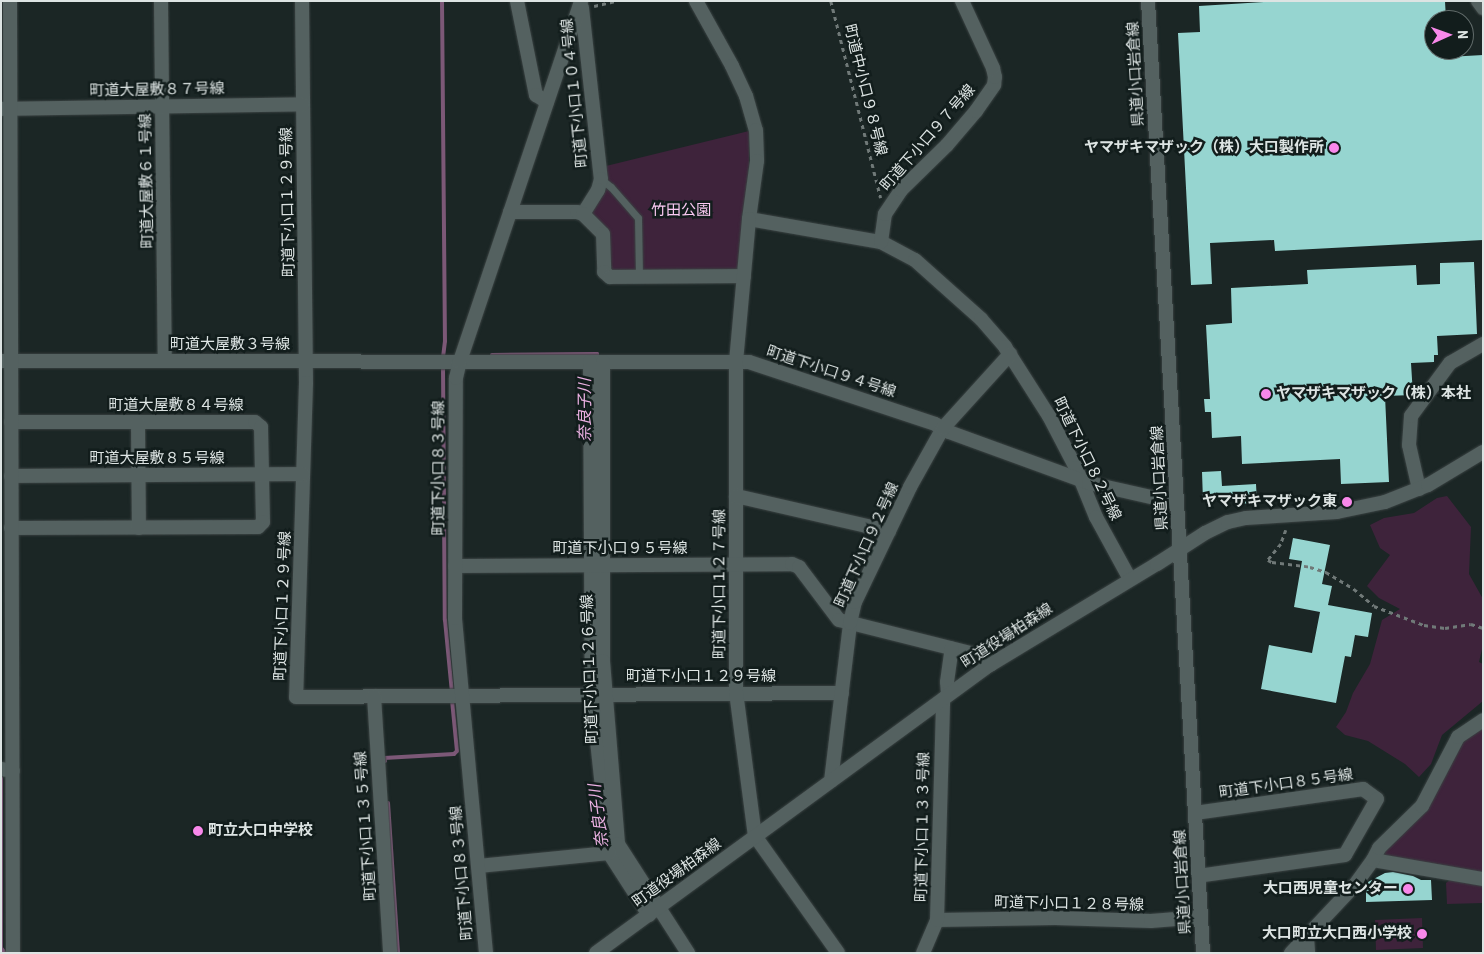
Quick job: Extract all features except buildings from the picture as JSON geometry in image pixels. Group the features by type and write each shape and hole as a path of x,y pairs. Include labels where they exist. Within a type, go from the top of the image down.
{"street":[{"path":"10,1 6,109 6,361 11,422 12,528 7,770 12,953"},
{"name":"町道大屋敷６１号線","path":"161,1 165,361"},
{"name":"町道下小口１２９号線","path":"302,1 306,361 296,697 736,692 842,693"},
{"path":"517,1 536,95 548,102"},
{"name":"町道下小口９７号線","path":"881,242 885,214 901,190 947,145 976,111 994,85 995,77 992,68 962,1"},
{"name":"県道小口岩倉線","path":"1148,1 1203,953"},
{"path":"1478,1 1483,8"},
{"path":"700,2 746,96 756,130 757,161 750,219"},
{"name":"町道下小口８３号線","path":"486,953 455,618 454,395 460,361 581,4"},
{"name":"町道下小口１０４号線","path":"581,4 601,180"},
{"name":"町道大屋敷８７号線","path":"6,109 304,104"},
{"path":"583,214 598,190 601,180"},
{"path":"510,212 577,212 583,214 603,234 604,272 610,277 744,276"},
{"name":"町道下小口８２号線","path":"750,219 881,242 915,260 981,320 1010,354 1049,416 1080,478 1096,517 1130,579"},
{"name":"町道下小口１２７号線","path":"750,219 736,363 736,692 755,836 838,953"},
{"path":"1419,489 1409,445 1411,416 1450,363 1483,344"},
{"name":"町道下小口９２号線","path":"831,781 850,623 855,602 910,487 943,428 1010,354"},
{"name":"町道大屋敷３号線","path":"6,361 460,361"},
{"name":"町道下小口９４号線","path":"460,361 748,362 943,428 1080,478 1177,503"},
{"path":"597,362 598,694 609,853 654,911"},
{"name":"町道大屋敷８４号線","path":"11,422 255,422 260,427 263,522 258,527 12,528"},
{"path":"138,422 139,528"},
{"name":"町道役場柏森線","path":"596,953 991,665 1205,533 1242,518 1337,512 1379,503 1419,489 1483,452"},
{"name":"町道大屋敷８５号線","path":"11,476 303,474"},
{"path":"736,496 889,531"},
{"name":"町道下小口９５号線","path":"455,566 792,564 799,567 840,620 986,657 991,665"},
{"name":"町道下小口１３３号線","path":"923,953 937,920 945,697 952,648"},
{"name":"町道下小口１２６号線","path":"598,694 618,844 654,911 688,953"},
{"name":"町道下小口１３５号線","path":"374,696 390,953"},
{"path":"1291,953 1354,886 1373,860 1379,848 1422,806 1458,736 1483,720"},
{"name":"町道下小口８５号線","path":"1195,813 1363,789 1377,799 1345,854 1198,876"},
{"path":"478,866 609,853"},
{"path":"1373,860 1483,879"},
{"name":"町道下小口１２８号線","path":"937,920 1055,918 1151,921 1201,917"},
{"path":"1307,938 1308,953"}],"lane":[{"path":"601,180 611,187 638,218 638,276"}],"path":[{"path":"581,4 616,1"},
{"name":"町道中小口９８号線","path":"831,1 885,214"},
{"path":"1286,530 1281,544 1268,560 1326,572 1354,589 1374,606 1424,625 1445,628 1471,624 1483,628"}],"green space":[{"name":"竹田公園","path":"749,131 749,166 738,268 733,272 611,272 591,217 590,208 606,166"},
{"path":"1447,496 1471,527 1469,574 1483,599 1483,645 1479,662 1483,664 1483,701 1442,735 1431,764 1419,777 1405,764 1368,741 1345,735 1336,727 1346,712 1353,693 1370,664 1382,620 1400,609 1379,598 1367,586 1390,555 1380,548 1370,525 1384,518 1414,513 1437,498"},
{"path":"1483,723 1483,873 1382,855 1460,739"},
{"path":"1450,880 1483,886 1483,903 1447,904 1446,883"},
{"path":"1422,918 1423,948 1376,950 1375,920"}],"waterway":[{"name":"奈良子川","path":"442,1 445,341 443,358"},
{"name":"奈良子川","path":"492,355 597,354 597,360"},
{"path":"443,365 445,620 452,693"},
{"path":"385,761 384,758 454,754 457,751 452,700"},
{"path":"1,777 1,948 5,953"},
{"path":"388,803 398,953"}],"place":[{"name":"ヤマザキマザック（株）大口製作所","path":"1334,148"},
{"name":"ヤマザキマザック（株）本社","path":"1266,394"},
{"name":"ヤマザキマザック東","path":"1347,502"},
{"name":"町立大口中学校","path":"198,831"},
{"name":"大口西児童センター","path":"1408,889"},
{"name":"大口町立大口西小学校","path":"1422,934"}]}
